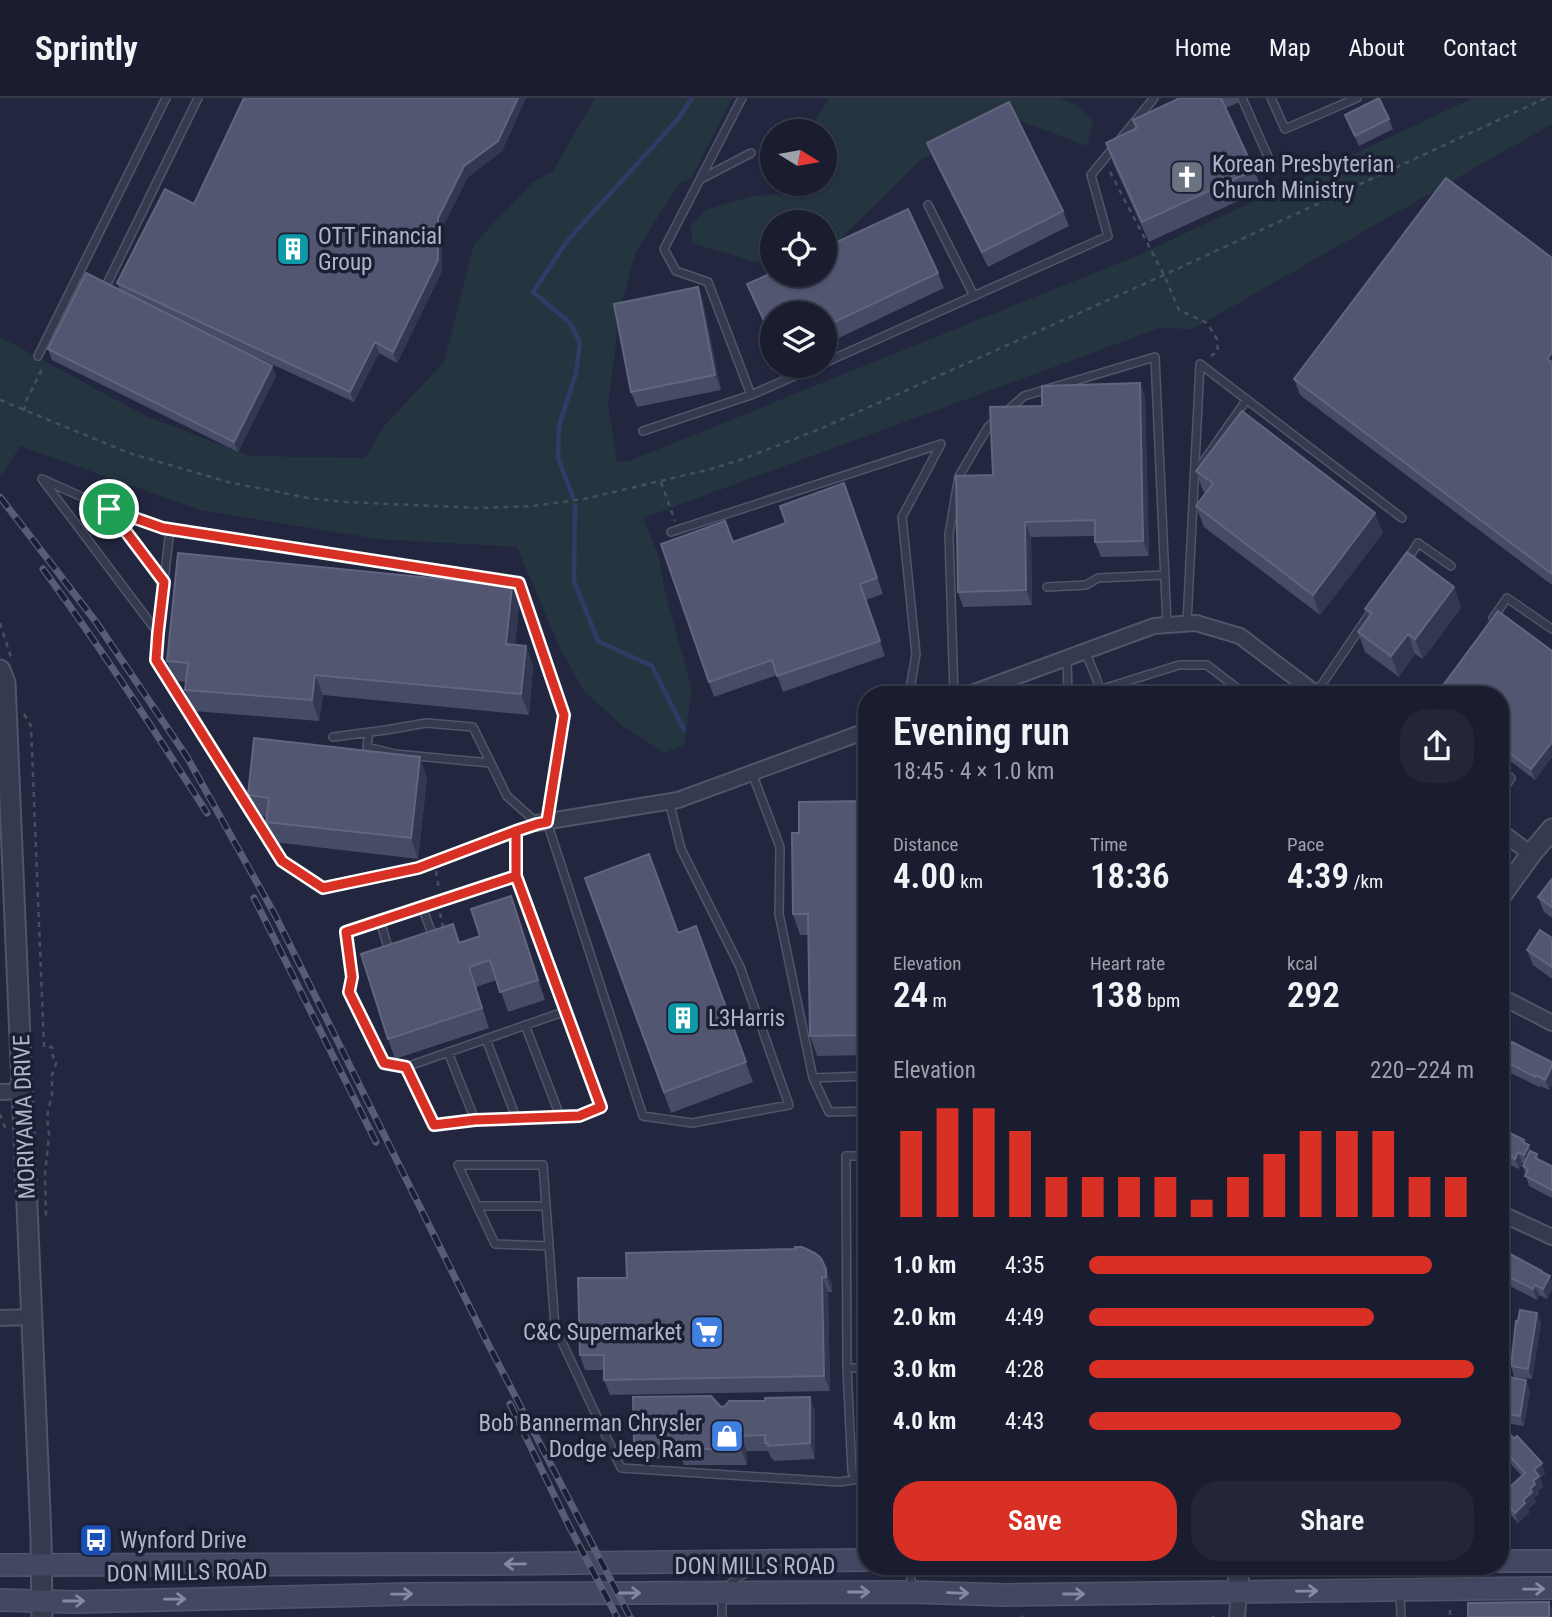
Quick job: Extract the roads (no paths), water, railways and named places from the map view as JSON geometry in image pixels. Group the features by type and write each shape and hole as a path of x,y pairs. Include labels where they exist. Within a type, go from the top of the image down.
{"main road":[{"name":"DON MILLS ROAD","path":"0,1564 483,1564 858,1560"},
{"path":"1509,1561 1552,1561"},
{"name":"DON MILLS ROAD","path":"0,1600 42,1609 74,1602 424,1594 911,1592 1006,1595 1552,1588"}],"street":[{"path":"991,686 1154,626 1196,623 1240,636 1306,686"},
{"name":"MORIYAMA DRIVE","path":"5,675 41,1564"},
{"path":"542,823 678,800 858,734"},
{"path":"1509,885 1552,829"},
{"path":"1509,838 1531,854"},
{"path":"1509,1001 1552,1023"},
{"path":"0,1092 23,1091"},
{"path":"1509,1217 1552,1237"},
{"path":"0,1318 32,1317"},
{"path":"41,1564 42,1609"},
{"path":"1237,1617 1238,1575"}],"lane":[{"path":"38,356 166,98"},
{"path":"99,302 198,98"},
{"path":"742,98 664,248 676,271 708,282 751,395"},
{"path":"837,357 1108,236 1091,174 1154,98"},
{"path":"1242,98 1273,168"},
{"path":"1271,98 1285,129 1357,98"},
{"path":"700,179 751,153"},
{"path":"928,205 974,296"},
{"path":"954,686 949,534 959,476 988,427 1024,396 1155,357 1167,625"},
{"path":"1187,624 1200,364 1402,518"},
{"path":"643,431 751,395 790,378"},
{"path":"1194,474 1247,400"},
{"path":"675,531 941,444 902,517 916,654 911,686"},
{"path":"158,633 42,479 109,509 163,528 519,583 564,715 542,823 643,1116 692,1123 789,1105 740,967 681,849 669,801"},
{"path":"109,509 164,582"},
{"path":"170,529 156,660 282,861 323,888 418,868 542,823"},
{"path":"1403,566 1418,543 1451,566"},
{"path":"1047,587 1086,585 1098,578 1165,575"},
{"path":"1492,620 1507,598 1552,629"},
{"path":"1322,686 1379,601"},
{"path":"1085,651 1098,686"},
{"path":"1067,658 1068,686"},
{"path":"1118,686 1179,665 1207,665 1234,686"},
{"path":"333,737 426,723 473,727 506,796 542,823"},
{"path":"369,732 367,747 395,754 490,763"},
{"path":"752,773 780,847 779,914 813,1077 829,1112 858,1111"},
{"path":"406,1067 434,1125 475,1120 579,1116 601,1107 516,876 516,831"},
{"path":"516,876 346,932 352,977 349,992 384,1063 406,1067 566,1011"},
{"path":"422,907 434,940"},
{"path":"380,920 390,955"},
{"path":"524,1025 560,1116"},
{"path":"486,1039 517,1120"},
{"path":"448,1052 475,1120"},
{"path":"813,1077 858,1076"},
{"path":"858,1156 846,1156 847,1368 852,1472 858,1479"},
{"path":"549,1246 495,1244 458,1166 542,1165 546,1206 549,1246 555,1327 621,1468 840,1482 858,1479"},
{"path":"477,1206 546,1206"},
{"path":"847,1368 858,1368"},
{"path":"722,1617 722,1592 737,1578 770,1560"},
{"path":"911,1575 911,1592"},
{"path":"1400,1590 1401,1617"}],"waterway":[{"path":"573,497 558,458 559,426 576,373 580,343 570,323 533,292 567,241 678,119 692,98"},
{"path":"575,506 574,581 598,641 652,666 684,730"}],"railway":[{"path":"0,497 96,622 187,757 275,915 485,1338 630,1617"},
{"path":"43,569 207,813"},
{"path":"254,898 376,1142"},
{"path":"510,1404 617,1617"}],"place":[{"name":"Korean Presbyterian Church Ministry","path":"1187,177"},
{"name":"OTT Financial Group","path":"293,249"},
{"name":"L3Harris","path":"683,1018"},
{"name":"C&C Supermarket","path":"707,1332"},
{"name":"Bob Bannerman Chrysler Dodge Jeep Ram","path":"727,1436"},
{"name":"Wynford Drive","path":"96,1540"}]}
